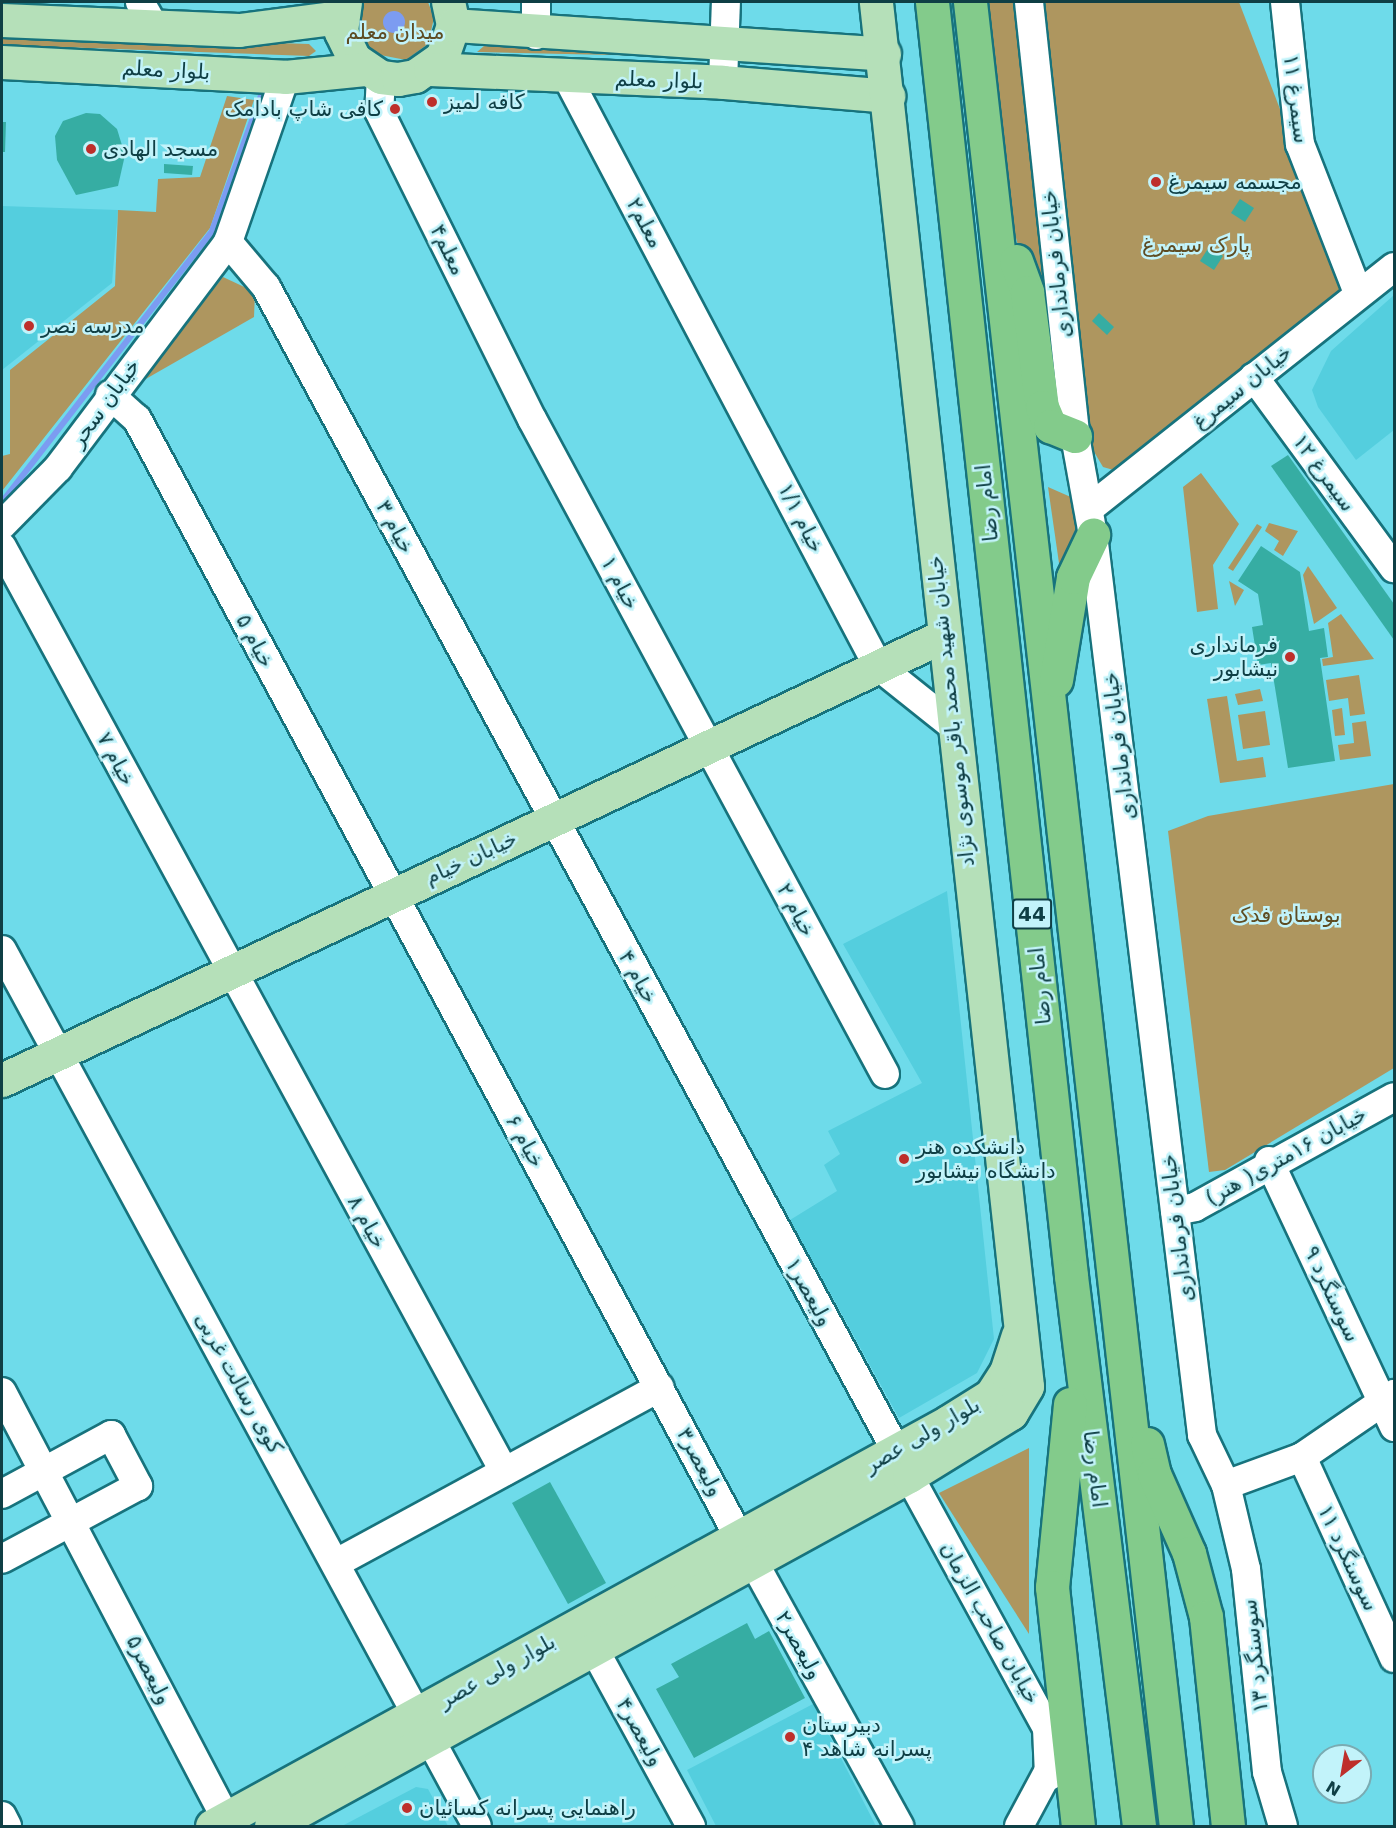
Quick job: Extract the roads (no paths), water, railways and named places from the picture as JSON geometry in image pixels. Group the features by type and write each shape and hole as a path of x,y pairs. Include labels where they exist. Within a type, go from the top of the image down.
{"highway":[{"name":"امام رضا","path":"932,2 1071,1276 1139,1827"},
{"name":"امام رضا","path":"970,2 1048,723 1176,1827"},
{"path":"996,228 1027,292 1042,407 1050,426 1075,436"},
{"path":"1048,723 1073,577 1091,521"},
{"path":"1111,1269 1154,1474 1189,1553 1206,1617 1228,1827"},
{"path":"1071,1276 1070,1446 1052,1587 1078,1827"}],"main road":[{"name":"خیابان شهید محمد باقر موسوی نژاد","path":"876,2 884,54 941,637 1021,1325"},
{"name":"بلوار معلم","path":"2,20 147,14 239,30 343,9"},
{"path":"343,9 346,47 373,73 415,76 430,69 442,57 452,9"},
{"name":"بلوار معلم","path":"452,9 536,35 884,54"},
{"name":"بلوار معلم","path":"2,62 285,77 373,73"},
{"name":"بلوار معلم","path":"430,69 567,77 723,82 888,96"},
{"name":"خیابان خیام","path":"2,1080 941,637"},
{"name":"بلوار ولی عصر","path":"270,1827 424,1727 902,1463 991,1395 1006,1372 1021,1325"},
{"name":"بلوار ولی عصر","path":"219,1823 594,1649 746,1549"}],"street":[{"path":"536,2 536,35"},
{"path":"723,82 726,2"},
{"name":"خیابان فرمانداری","path":"1029,2 1075,436 1091,521 1202,1435 1226,1485"},
{"name":"سیمرغ ۱۱","path":"1285,2 1300,144 1358,293"},
{"name":"معلم۴","path":"373,73 379,111 532,419"},
{"name":"خیابان سحر","path":"2,525 58,468 110,395 228,242 285,77"},
{"name":"معلم۲","path":"567,77 724,369"},
{"name":"خیام ۳","path":"228,242 266,287 552,820"},
{"name":"خیابان سیمرغ","path":"1091,521 1254,377 1358,293 1395,267"},
{"name":"خیام ۱/۱","path":"724,369 878,666"},
{"name":"سیمرغ ۱۲","path":"1254,377 1395,568"},
{"name":"خیام ۵","path":"110,395 137,419 390,896"},
{"name":"خیام ۱","path":"532,419 708,746"},
{"name":"خیام ۷","path":"2,547 230,972"},
{"path":"878,666 952,725"},
{"name":"خیام ۲","path":"708,746 885,1074"},
{"name":"خیام ۴","path":"552,820 723,1134"},
{"name":"خیام ۶","path":"390,896 660,1387"},
{"name":"کوی رسالت غربی","path":"2,950 338,1562 477,1827"},
{"name":"خیام ۸","path":"230,972 504,1471"},
{"name":"خیابان ۱۶متری( هنر)","path":"1175,1211 1195,1206 1269,1161 1395,1097"},
{"name":"ولیعصر۱","path":"723,1134 902,1463"},
{"name":"سوسنگرد ۹","path":"1269,1161 1391,1408"},
{"path":"338,1562 660,1387"},
{"name":"ولیعصر۳","path":"660,1387 746,1549"},
{"name":"ولیعصر۵","path":"2,1392 72,1522 219,1823"},
{"path":"1226,1485 1302,1457 1391,1408"},
{"path":"2,1494 111,1436 138,1486 2,1559"},
{"name":"سوسنگرد ۱۱","path":"1302,1457 1395,1658"},
{"name":"خیابان صاحب الزمان","path":"902,1463 1047,1728 1049,1776"},
{"name":"سوسنگرد ۱۳","path":"1226,1485 1246,1569 1267,1772 1283,1827"},
{"name":"ولیعصر۲","path":"746,1549 899,1827"},
{"name":"ولیعصر۴","path":"594,1649 688,1821"},
{"path":"1019,1827 1049,1776 1067,1729"},
{"path":"2,1816 7,1827"}],"waterway":[{"path":"2,502 212,231 261,96"}],"place":[{"name":"کافه لمیز","path":"432,102"},
{"name":"کافی شاپ بادامک","path":"395,109"},
{"name":"مسجد الهادی","path":"91,149"},
{"name":"مجسمه سیمرغ","path":"1156,182"},
{"name":"مدرسه نصر","path":"29,326"},
{"name":"فرمانداری نیشابور","path":"1290,657"},
{"name":"دانشکده هنر دانشگاه نیشابور","path":"904,1159"},
{"name":"دبیرستان پسرانه شاهد ۴","path":"790,1737"},
{"name":"راهنمایی پسرانه کسائیان","path":"407,1808"}],"park label":[{"name":"میدان معلم","path":"395,32"},
{"name":"پارک سیمرغ","path":"1196,245"},
{"name":"بوستان فدک","path":"1286,915"}]}
